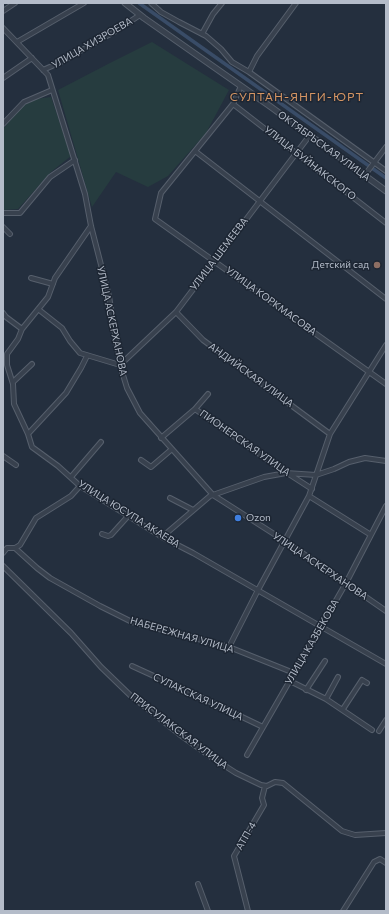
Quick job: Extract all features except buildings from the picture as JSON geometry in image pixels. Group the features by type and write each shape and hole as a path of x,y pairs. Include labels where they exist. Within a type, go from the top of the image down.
{"street":[{"path":"3,11 15,3"},
{"path":"17,42 84,3"},
{"name":"ОКТЯБРЬСКАЯ УЛИЦА","path":"125,3 386,191"},
{"path":"202,34 213,14 222,3"},
{"path":"249,72 257,56 296,3"},
{"path":"154,4 161,12 202,34 221,49 232,62 249,72 386,171"},
{"name":"УЛИЦА ХИЗРОЕВА","path":"44,70 107,36 140,15"},
{"name":"УЛИЦА АСКЕРХАНОВА","path":"3,28 48,75 85,194 91,226 109,296 120,365 127,388 140,413 213,495 386,611"},
{"path":"3,78 32,58"},
{"path":"241,86 233,104 195,151 386,299"},
{"path":"3,124 24,102 52,90"},
{"name":"УЛИЦА БУЙНАКСКОГО","path":"233,104 297,152 386,223"},
{"name":"УЛИЦА ШЕМЕЕВА","path":"120,365 176,312 310,135"},
{"path":"364,176 386,147"},
{"name":"УЛИЦА КОРКМАСОВА","path":"195,151 161,192 155,219 386,384"},
{"path":"3,213 20,213 50,177 75,160"},
{"name":"УЛИЦА ЮСУПА АКАЕВА","path":"91,226 55,278 48,297 22,329 18,339 8,354 7,365 13,382 14,404 28,434 32,447 58,466 80,486 129,515 162,537 258,590 386,664"},
{"path":"3,227 10,234"},
{"path":"31,278 54,284"},
{"path":"38,309 62,328 80,353 120,365"},
{"name":"АНДИЙСКАЯ УЛИЦА","path":"176,312 203,340 330,434"},
{"path":"3,313 22,329"},
{"path":"229,647 309,496 330,434 368,371 386,345"},
{"path":"28,434 66,393 87,356"},
{"path":"13,382 32,364"},
{"path":"195,408 208,394"},
{"name":"ПИОНЕРСКАЯ УЛИЦА","path":"161,438 195,408 286,473 312,489"},
{"path":"71,477 101,442"},
{"path":"141,460 151,467 172,449"},
{"path":"3,456 16,465"},
{"path":"162,537 210,496 264,477 286,473 316,475 349,462 365,458 386,461"},
{"path":"3,553 7,548 15,548 20,545 36,518 71,496 80,486"},
{"path":"309,496 371,535"},
{"path":"170,498 193,510"},
{"name":"УЛИЦА КАЗБЕКОВА","path":"246,755 346,583 386,506"},
{"path":"102,534 108,536 111,535 129,515"},
{"name":"НАБЕРЕЖНАЯ УЛИЦА","path":"15,548 50,578 132,622 229,647 294,673"},
{"name":"ПРИСУЛАКСКАЯ УЛИЦА","path":"3,566 131,696 211,757 236,773 265,786"},
{"path":"306,690 325,661"},
{"name":"СУЛАКСКАЯ УЛИЦА","path":"132,666 263,727"},
{"path":"326,699 338,677"},
{"path":"343,709 362,680 368,683"},
{"path":"290,681 343,709 372,730"},
{"path":"379,732 386,720"},
{"path":"265,786 275,782 283,783 334,826 349,834 386,833"},
{"name":"АТП-4","path":"248,911 234,856 264,805 262,798 265,786"},
{"path":"343,911 374,862 380,859 386,863"},
{"path":"198,884 208,911"}],"green space":[{"path":"152,42 229,90 206,133 168,176 148,187 116,172 92,207 58,90"},
{"path":"51,97 71,156 51,172 18,209 3,210 3,129 27,100"}],"waterway":[{"path":"139,3 386,178"}],"place":[{"name":"Детский сад","path":"377,265"},
{"name":"Ozon","path":"238,518"}],"district":[{"name":"СУЛТАН-ЯНГИ-ЮРТ","path":"297,97"}]}
